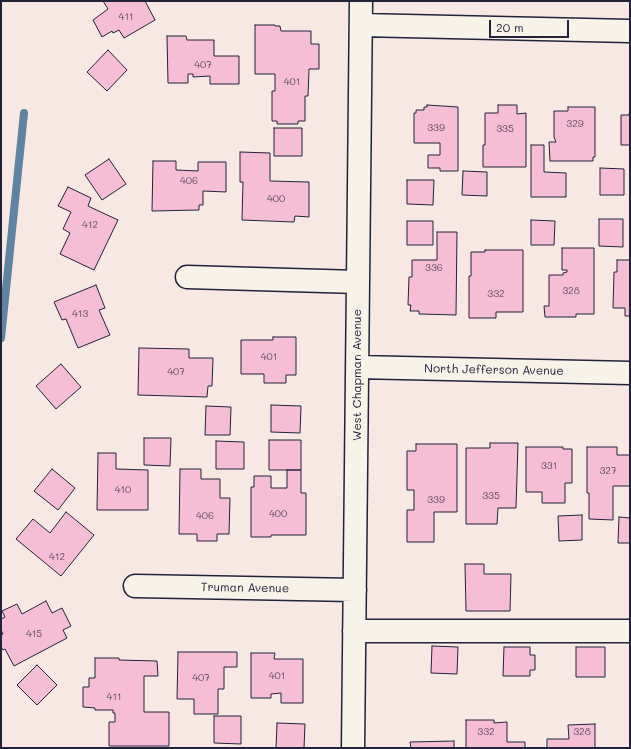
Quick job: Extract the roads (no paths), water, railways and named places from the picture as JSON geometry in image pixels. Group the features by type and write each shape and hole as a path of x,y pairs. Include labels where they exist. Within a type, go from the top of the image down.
{"street":[{"name":"West Chapman Avenue","path":"353,748 361,1"},
{"path":"361,25 630,31"},
{"path":"187,277 358,282"},
{"name":"North Jefferson Avenue","path":"357,367 630,373"},
{"name":"Truman Avenue","path":"135,586 355,590"},
{"path":"354,631 630,632"}],"waterway":[{"path":"1,338 24,113"}]}
